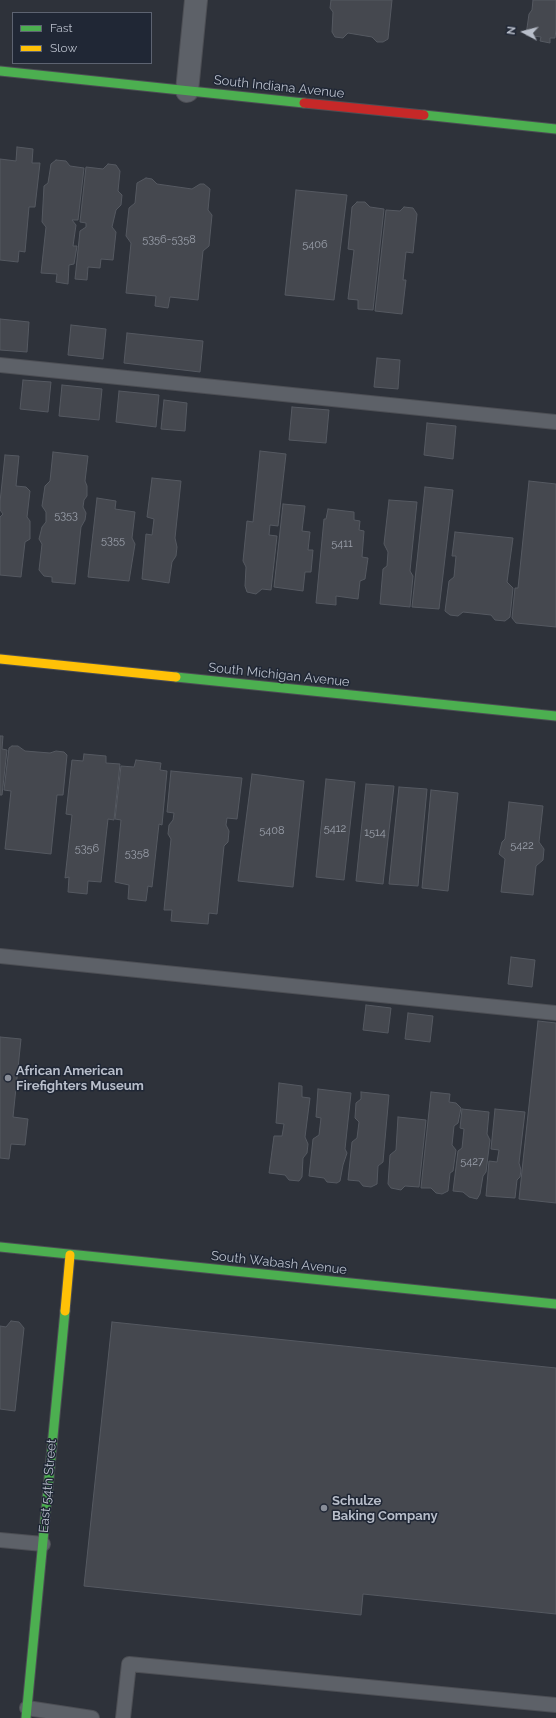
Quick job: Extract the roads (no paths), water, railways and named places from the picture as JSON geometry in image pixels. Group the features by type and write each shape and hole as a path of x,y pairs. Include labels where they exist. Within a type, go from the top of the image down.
{"street":[{"path":"187,91 196,0"},
{"name":"South Indiana Avenue","path":"0,71 556,129"},
{"name":"South Michigan Avenue","path":"0,659 556,716"},
{"name":"South Wabash Avenue","path":"0,1247 556,1304"},
{"name":"East 54th Street","path":"26,1713 70,1255"}],"lane":[{"path":"0,365 556,422"},
{"path":"0,956 556,1014"},
{"path":"0,1540 43,1544"},
{"path":"123,1718 129,1664 556,1705"},
{"path":"26,1713 92,1718"}],"place":[{"name":"African American Firefighters Museum","path":"8,1078"},
{"name":"Schulze Baking Company","path":"324,1508"}]}
